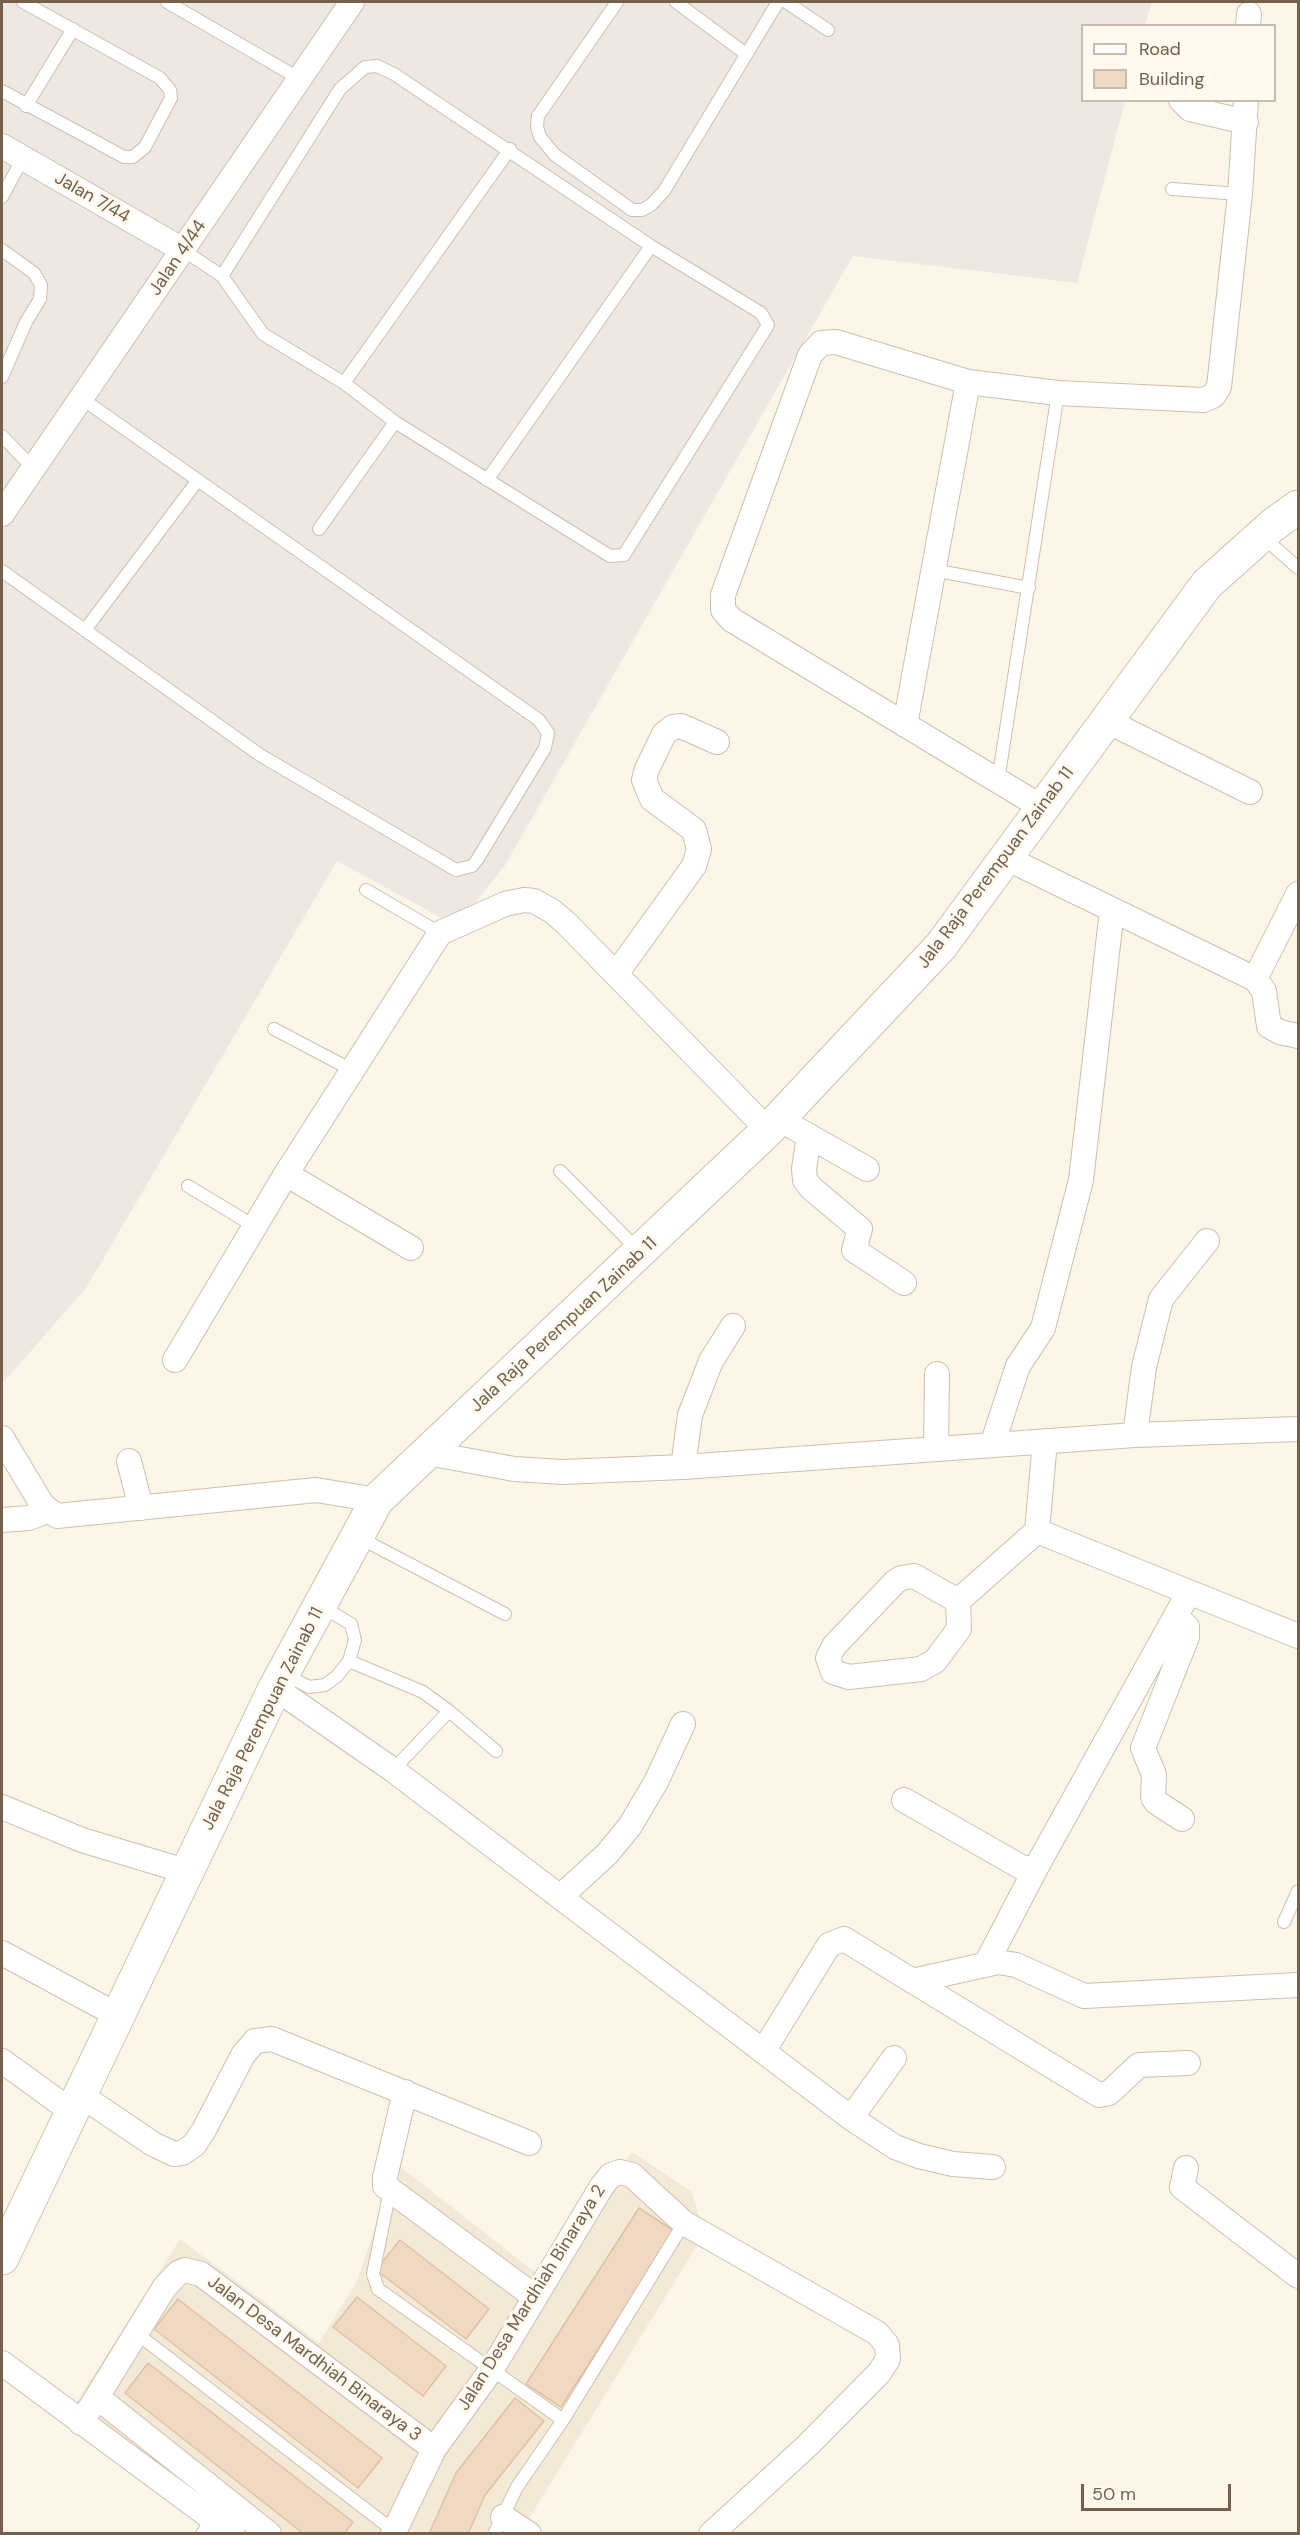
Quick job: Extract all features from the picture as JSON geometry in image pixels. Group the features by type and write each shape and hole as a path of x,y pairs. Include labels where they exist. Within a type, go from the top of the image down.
{"main road":[{"name":"Jala Raja Perempuan Zainab 11","path":"2,2258 185,1871 278,1681 377,1500 774,1125 941,946 1207,584 1261,536 1299,507"}],"street":[{"name":"Jalan 4/44","path":"2,514 352,2"},
{"path":"1043,808 732,620 726,616 722,602 814,348 828,341 968,382 1058,393 1203,400 1217,392 1240,194 1246,111 1190,109 1182,102"},
{"name":"Jalan 7/44","path":"2,146 183,250"},
{"path":"905,725 968,382"},
{"path":"1107,721 1250,792"},
{"path":"616,974 694,866 699,849 694,830 652,799 644,780 647,769 664,734 673,727 681,726 717,742"},
{"path":"1006,858 1255,979 1264,991 1269,1026 1280,1032 1299,1036"},
{"path":"1255,979 1299,894"},
{"path":"175,1360 285,1174 440,933 505,904 524,900 534,901 552,911 774,1125 808,1136 867,1169"},
{"path":"992,1445 1018,1366 1044,1325 1081,1179 1113,910"},
{"path":"808,1136 804,1169 807,1184 860,1229 854,1250 904,1283"},
{"path":"285,1174 411,1248"},
{"path":"1135,1435 1144,1367 1162,1295 1207,1241"},
{"path":"683,1467 690,1415 711,1360 733,1326"},
{"path":"936,1448 937,1374"},
{"path":"428,1453 514,1469 562,1472 683,1467 1135,1435 1299,1429"},
{"path":"2,1438 47,1511 63,1517 316,1490 377,1500"},
{"path":"958,1601 1037,1531 1045,1441"},
{"path":"129,1461 141,1508"},
{"path":"2,1520 29,1518 47,1511"},
{"path":"1037,1531 1299,1636"},
{"path":"914,1576 958,1601 959,1629 935,1661 926,1667 843,1677 833,1672 828,1665 828,1658 834,1646 901,1578 914,1576"},
{"path":"986,1964 1037,1866 1190,1592"},
{"path":"1143,1748 1187,1637 1187,1627 1176,1617"},
{"path":"278,1681 851,2118 895,2147 919,2156 953,2164 993,2167"},
{"path":"560,1897 607,1854 630,1826 656,1782 683,1724"},
{"path":"1113,1731 1143,1748 1154,1775 1153,1791 1156,1802 1182,1819"},
{"path":"904,1800 1021,1867 1032,1869 1037,1866"},
{"path":"2,1807 82,1840 185,1871"},
{"path":"764,2050 834,1941 849,1941 1099,2095 1109,2093 1139,2066 1188,2063"},
{"path":"2,1953 117,2015"},
{"path":"912,1981 998,1962 1016,1965 1084,1996 1299,1985"},
{"path":"2,2061 174,2154 182,2153 194,2145 243,2055 255,2041 272,2039 529,2143"},
{"path":"851,2118 894,2058"},
{"path":"405,2092 385,2176 385,2186 535,2297"},
{"path":"1186,2168 1182,2187 1299,2276"},
{"name":"Jalan Desa Mardhiah Binaraya 2","path":"394,2532 434,2449 492,2369 602,2186 611,2175 620,2172 632,2175 684,2223"},
{"path":"684,2223 877,2333 887,2345 888,2352 888,2359 879,2373 808,2445 711,2534"},
{"name":"Jalan Desa Mardhiah Binaraya 3","path":"136,2333 164,2288 178,2273 185,2270 201,2274 434,2449"},
{"path":"81,2422 136,2333"},
{"path":"2,2363 81,2422 207,2526 233,2534"},
{"path":"97,2397 269,2534"},
{"path":"498,2525 529,2534"}],"lane":[{"path":"2,91 124,157 133,157 145,147 171,98 166,83 23,2"},
{"path":"167,2 300,79"},
{"path":"617,2 538,116 537,128 540,137 555,155 632,210 642,210 651,205 664,191 778,2"},
{"path":"676,2 746,54"},
{"path":"786,2 828,30"},
{"path":"26,106 73,29"},
{"path":"183,250 222,276 263,334 344,383 395,422 610,556 624,555 768,325 761,313 651,246 510,149 394,74 377,66 365,67 340,89 222,276"},
{"path":"344,383 510,149"},
{"path":"2,197 23,158"},
{"path":"1172,189 1240,194"},
{"path":"487,480 651,246"},
{"path":"2,250 34,273 41,285 40,299 26,322 2,377"},
{"path":"998,781 1058,393"},
{"path":"2,571 260,755 448,867 464,869 477,860 545,748 548,741 545,726 81,398"},
{"path":"319,529 395,422"},
{"path":"2,436 33,468"},
{"path":"85,630 198,480"},
{"path":"1261,536 1299,568"},
{"path":"933,570 1029,588"},
{"path":"366,890 440,933"},
{"path":"274,1029 352,1070"},
{"path":"560,1171 641,1253"},
{"path":"188,1186 254,1226"},
{"path":"357,1537 505,1614"},
{"path":"278,1681 309,1687 325,1685 337,1676 349,1661 355,1640 351,1624 321,1606"},
{"path":"349,1661 423,1692 496,1751"},
{"path":"393,1770 449,1711"},
{"path":"1284,1922 1299,1891"},
{"path":"390,2190 374,2265 374,2282 385,2295 563,2420"},
{"path":"498,2525 517,2487 563,2420 684,2223"},
{"path":"136,2333 394,2532"}],"shaded area":[{"path":"2,2 1152,2 1145,24 1081,24 1081,102 1125,102 1077,283 853,256 504,867 456,926 337,861 86,1288 2,1384"},
{"path":"632,2152 692,2192 704,2234 520,2533 245,2533 73,2408 180,2239 319,2343 357,2281 397,2164 541,2277"}],"building":[{"path":"639,2208 674,2231 561,2407 526,2384"},
{"path":"400,2240 489,2309 466,2339 376,2270"},
{"path":"357,2297 446,2366 423,2396 333,2327"},
{"path":"178,2299 382,2458 358,2488 154,2329"},
{"path":"148,2363 353,2522 344,2534 304,2534 125,2393"},
{"path":"515,2398 544,2421 485,2495 468,2534 429,2534 456,2473"}]}
